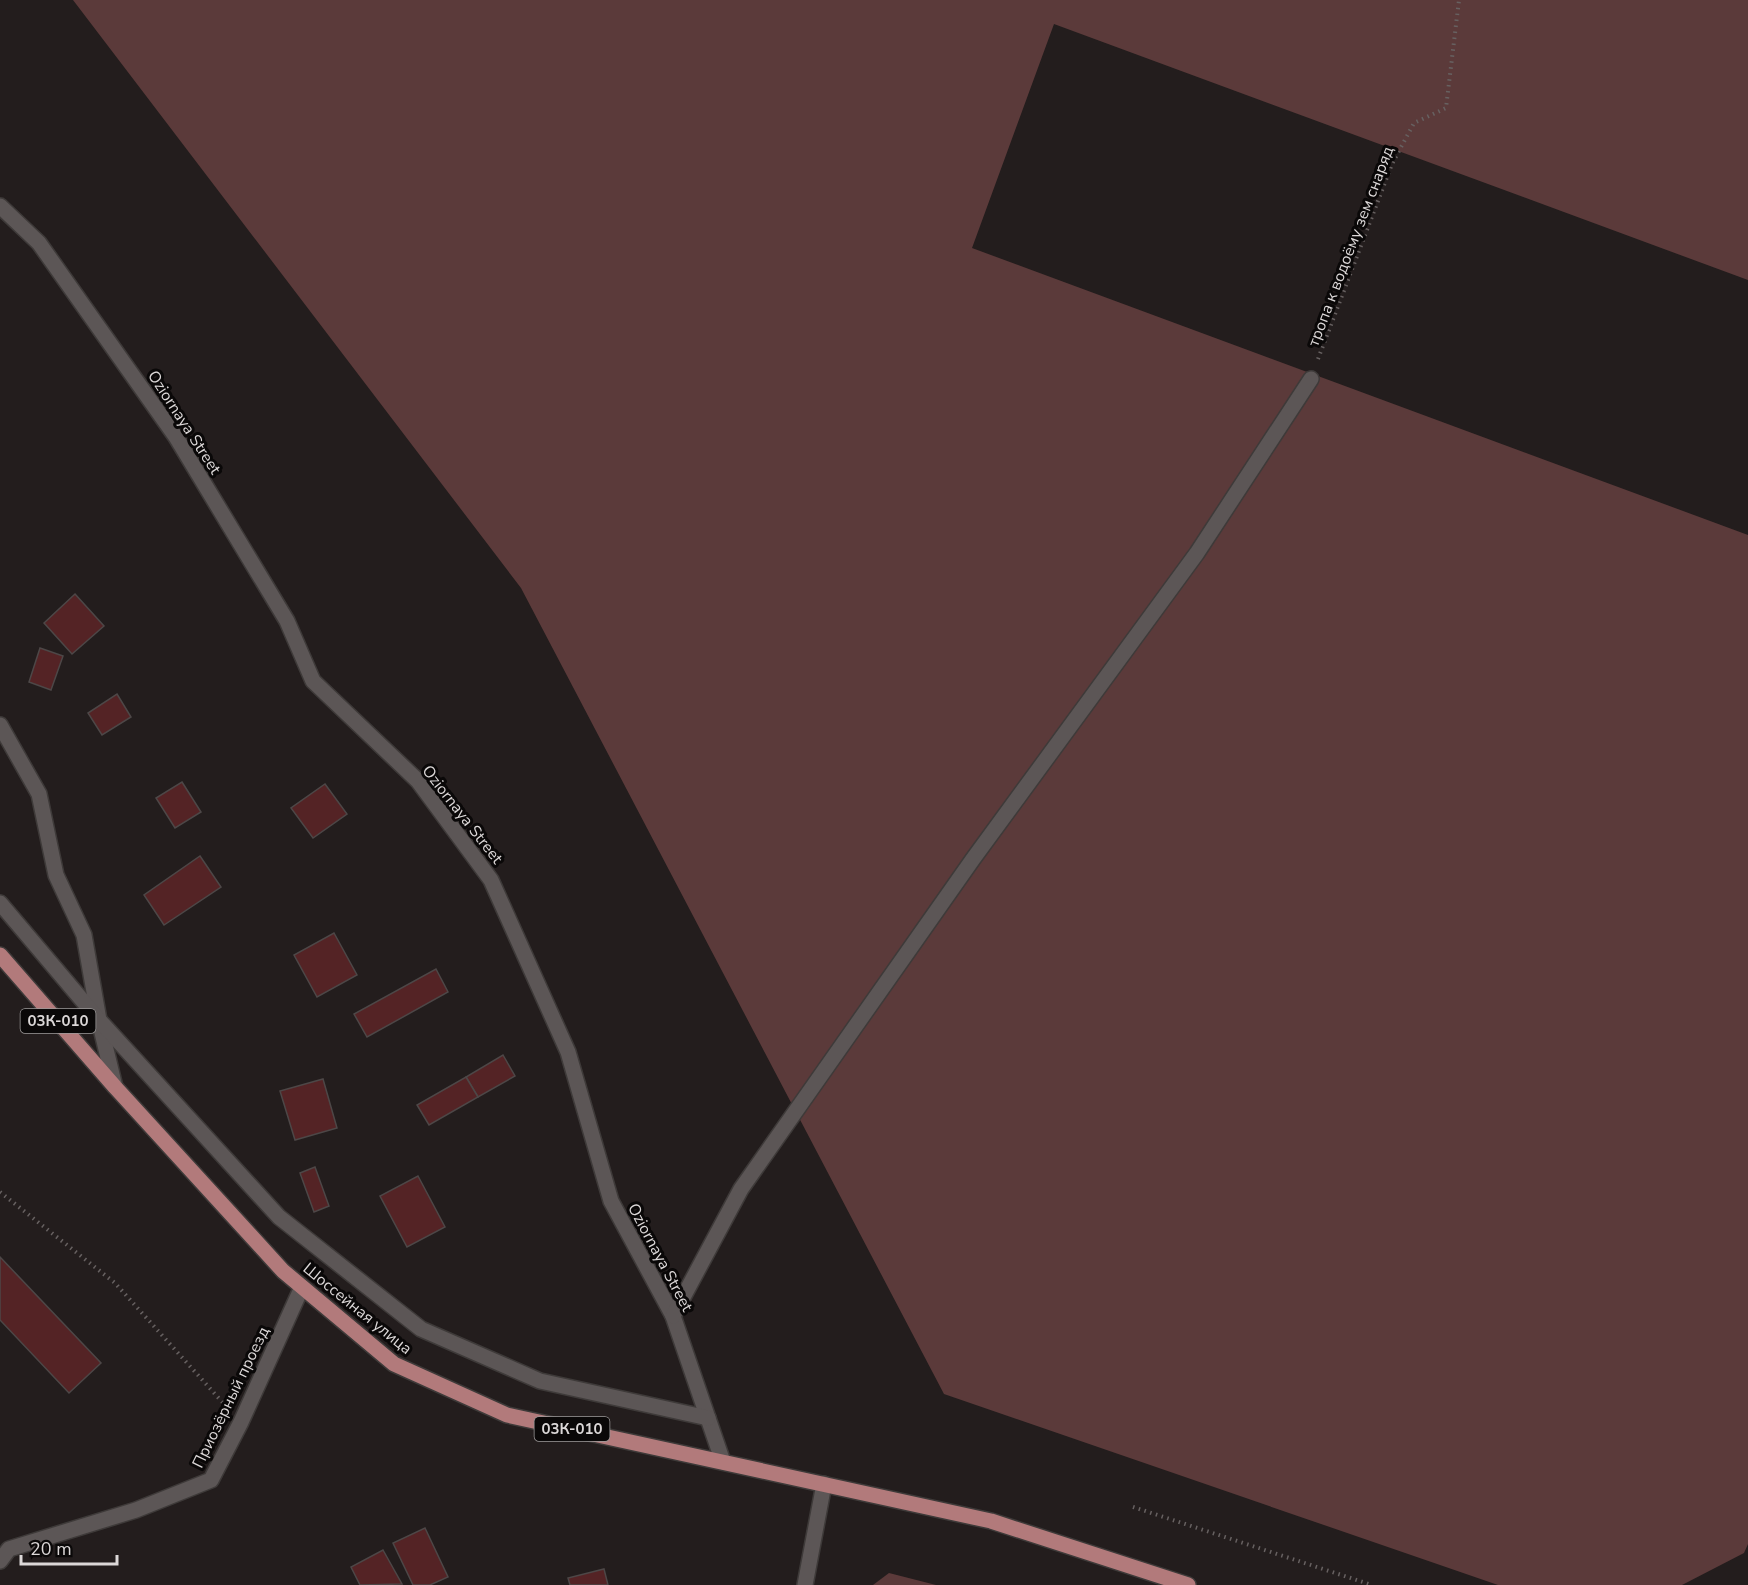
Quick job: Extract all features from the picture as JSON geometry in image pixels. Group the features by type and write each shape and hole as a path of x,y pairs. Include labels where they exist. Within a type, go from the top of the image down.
{"main road":[{"name":"Шоссейная улица","path":"0,955 283,1271 394,1364 507,1415 824,1484"},
{"name":"03К-010","path":"824,1484 991,1521 1188,1585"}],"street":[{"name":"Oziornaya Street","path":"0,206 39,243 176,437 287,621 313,681 418,781 491,880 568,1053 611,1201 673,1316 723,1462"},
{"path":"673,1316 741,1189 972,859 1197,553 1311,379"},
{"path":"0,724 39,794 56,874 84,935 99,1020 116,1087"},
{"path":"0,903 99,1020 279,1217 421,1329 540,1381 708,1418"},
{"name":"Приозёрный проезд","path":"0,1561 9,1549 136,1510 211,1480 241,1422 302,1287"},
{"path":"805,1585 824,1484"}],"path":[{"name":"тропа к водоёму зем снаряд","path":"1311,379 1392,164 1414,123 1446,108 1459,0"},
{"path":"0,1192 114,1283 241,1422"},
{"path":"1133,1507 1372,1585"}],"shaded area":[{"path":"73,0 1748,0 1748,280 1054,24 972,248 1748,535 1748,1544 1744,1553 1682,1585 1498,1585 944,1394 521,588"},
{"path":"889,1573 936,1585 873,1585"}],"building":[{"path":"75,594 104,626 72,654 44,623"},
{"path":"40,648 63,656 51,690 29,682"},
{"path":"117,694 131,717 102,735 88,713"},
{"path":"182,782 201,812 175,828 156,798"},
{"path":"325,784 347,814 313,838 291,808"},
{"path":"200,856 221,887 164,925 144,895"},
{"path":"334,933 357,975 317,997 294,955"},
{"path":"436,969 448,992 367,1037 354,1014"},
{"path":"503,1055 515,1076 478,1097 466,1077"},
{"path":"466,1077 478,1097 429,1125 417,1105"},
{"path":"323,1079 337,1128 295,1140 280,1091"},
{"path":"315,1167 329,1206 314,1212 300,1173"},
{"path":"418,1176 445,1227 407,1247 380,1196"},
{"path":"0,1257 101,1363 69,1393 0,1320"},
{"path":"425,1528 448,1577 430,1585 413,1585 393,1543"},
{"path":"383,1550 402,1584 360,1585 351,1567"},
{"path":"604,1569 608,1585 570,1585 568,1578"}]}
